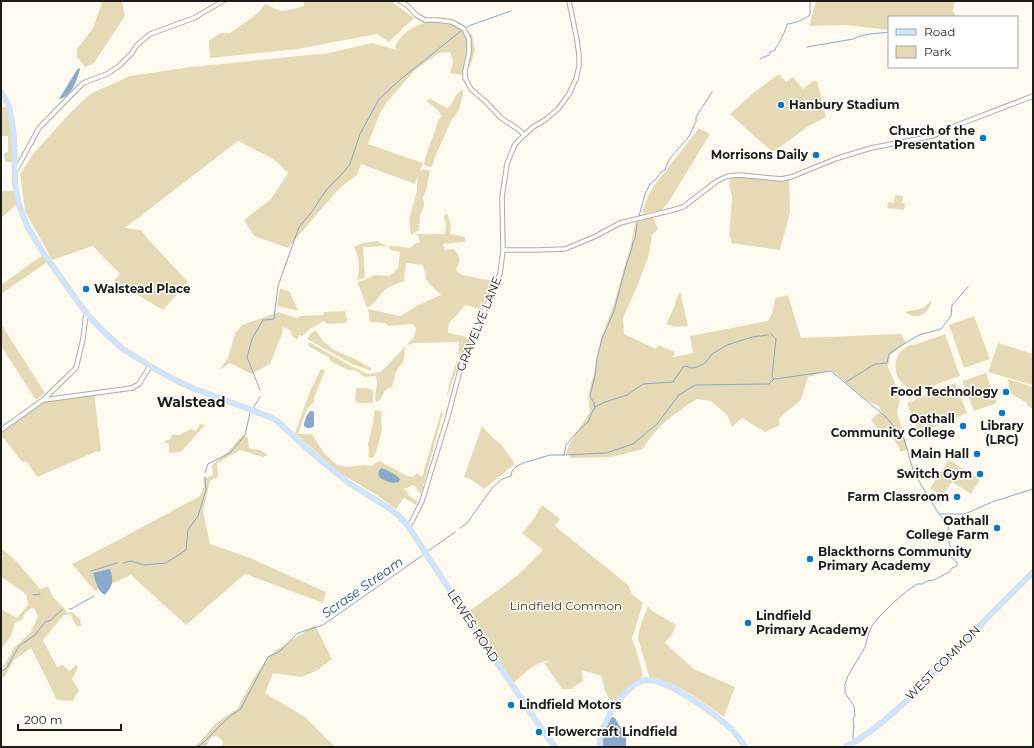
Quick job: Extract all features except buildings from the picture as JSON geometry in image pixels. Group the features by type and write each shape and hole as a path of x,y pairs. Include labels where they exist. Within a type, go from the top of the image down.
{"main road":[{"name":"LEWES ROAD","path":"1,92 9,106 14,135 15,184 19,205 28,228 49,261 86,313 123,349 150,366 195,389 277,421 313,454 350,484 389,508 399,516 408,526 486,646 555,747"},
{"name":"WEST COMMON","path":"846,747 868,733 917,691 948,659 950,655 1033,572"},
{"path":"600,747 601,735 617,703 628,690 646,680 663,683 689,698 724,723 738,737 745,747"}],"street":[{"path":"15,172 22,162 39,128 83,83 107,74 119,66 131,54 137,45 150,34 194,18 223,1"},
{"path":"400,1 408,6 416,15 425,20 452,22 464,29 469,39 469,53 465,78 471,89 501,118 524,135"},
{"name":"GRAVELYE LANE","path":"408,526 422,501 448,416 463,359 494,284 500,274 503,250 502,197 507,164 518,140 532,127 545,120 558,109 576,79 579,66 579,55 569,1"},
{"path":"503,250 565,249 634,218 683,207 717,181 728,176 739,175 782,179 791,177 838,158 871,148 933,136 947,129 1033,96"},
{"path":"1,430 43,400 76,368 83,339 86,313"},
{"path":"43,400 132,388 140,384 150,366"}],"green space":[{"path":"100,1 122,1 125,16 94,63 85,67 77,57 77,49 93,28 102,3"},
{"path":"304,1 391,1 414,18 389,42 377,34 298,49 210,58 209,41 220,33 230,33 258,13 265,4 281,11 304,6"},
{"path":"816,1 955,1 953,11 956,16 888,16 888,30 846,25 809,26"},
{"path":"430,20 461,23 472,35 475,51 470,66 463,75 450,73 453,62 450,52 439,53 415,70 386,103 380,113 368,144 423,163 420,171 423,169 430,171 426,191 423,197 424,206 420,216 419,230 411,235 409,219 417,191 418,175 415,184 361,164 357,175 336,192 288,248 254,236 244,220 271,199 288,173 271,158 238,141 125,228 141,230 188,282 163,310 114,281 120,274 93,246 52,260 25,211 20,174 34,153 70,113 90,94 130,76 191,67 329,53 372,43 397,50 395,46 402,36 414,27"},
{"name":"Hanbury Stadium","path":"779,74 786,82 793,77 803,89 813,81 817,81 826,117 809,126 773,152 730,114 752,94"},
{"path":"462,89 463,94 459,110 451,121 432,166 425,166 424,163 429,146 438,120 442,116 437,109 427,102 429,98 447,108 451,105 456,95"},
{"path":"9,106 15,162 5,162 4,153 8,152 8,136 1,136 1,108"},
{"path":"699,128 710,134 668,203 661,210 642,214 646,200 653,187"},
{"path":"740,176 789,179 790,212 780,250 731,243 731,238 729,236 732,197 729,183 731,178"},
{"path":"1,191 14,191 16,205 1,218"},
{"path":"895,195 903,196 902,203 905,203 904,210 887,208 888,202 894,203"},
{"path":"447,213 451,226 450,234 465,237 465,242 443,244 445,250 454,249 458,254 459,264 456,270 462,275 493,281 481,309 465,305 449,323 448,333 464,336 468,339 462,357 459,355 459,342 414,343 407,345 414,337 416,329 413,324 389,326 385,323 370,322 368,309 400,316 418,305 441,295 425,279 423,265 406,263 404,281 386,289 374,303 367,308 357,283 375,275 389,276 398,268 400,252 390,250 389,246 410,248 414,244 420,242 417,234 444,234 446,228 444,216"},
{"path":"653,217 658,229 652,235 648,258 623,318 624,334 656,349 658,345 675,352 673,357 693,353 690,336 768,321 772,314 775,298 788,295 801,338 901,334 906,343 890,355 888,367 900,400 897,412 908,449 901,452 887,427 880,432 871,420 877,414 882,413 879,406 868,401 831,370 808,377 801,400 779,418 780,425 765,432 742,418 732,427 727,415 711,401 697,399 681,409 660,427 643,449 612,457 572,458 566,453 570,443 590,412 588,395 601,338 613,307 631,244 635,223"},
{"path":"377,241 387,246 363,247 365,278 357,280 359,264 354,247 362,243"},
{"path":"44,254 49,261 1,294 1,285"},
{"path":"280,288 290,292 298,311 277,306"},
{"path":"679,293 682,294 681,296 688,326 676,327 666,324"},
{"path":"932,300 929,309 924,314 912,316 905,312 923,308"},
{"path":"345,311 346,318 348,319 345,323 327,324 325,321 321,322 302,336 299,335 297,340 292,336 290,330 282,327 283,331 270,364 251,374 230,363 219,370 228,358 235,333 242,325 279,312 297,318 300,316 323,315 324,312"},
{"path":"974,316 990,359 964,368 949,325"},
{"path":"1,324 45,393 36,400 1,346"},
{"path":"316,330 322,340 334,350 357,360 371,368 371,371 352,364 307,339 310,334"},
{"path":"945,334 960,376 923,390 916,390 907,387 900,381 897,374 897,358 901,351 908,346"},
{"path":"309,342 368,374 381,372 406,346 403,362 396,372 392,387 386,389 381,399 376,402 376,376 365,377 355,370 348,370 332,362 328,357 308,346"},
{"path":"998,343 1033,354 1033,385 988,372"},
{"path":"457,360 459,361 447,398 449,385"},
{"path":"321,369 325,370 314,398 314,402 307,409 298,434 312,434 324,453 337,465 345,467 363,465 372,466 381,461 407,476 413,477 417,473 422,477 441,412 443,413 421,494 413,485 403,490 407,491 408,495 417,501 416,505 404,498 396,509 337,471 295,433 310,391"},
{"path":"986,373 997,403 974,411 962,381"},
{"path":"1008,379 1033,387 1033,409 1027,405 1027,403 1010,393"},
{"path":"955,383 967,413 919,433 907,403"},
{"path":"356,388 373,390 373,403 357,403 355,400"},
{"path":"94,393 101,451 95,452 37,477 27,462 22,462 1,435 1,430 43,400"},
{"path":"375,410 382,413 382,428 375,455 371,459 368,456 368,444"},
{"path":"200,424 205,425 181,452 169,453 169,445 164,441 169,440 173,434 179,435 191,429 196,431"},
{"path":"482,426 495,440 501,444 515,464 484,489 472,480 464,477"},
{"path":"243,435 248,438 249,448 260,450 268,455 263,457 240,450 217,463 218,477 210,481 203,511 210,544 248,557 326,592 323,603 245,574 186,625 131,575 95,591 72,564 200,496 204,487 203,479 213,475 212,465 229,451"},
{"path":"949,460 980,480 971,494 952,482 942,496 930,488"},
{"name":"Lindfield Common","path":"542,505 560,519 555,526 628,585 632,594 643,603 632,639 643,675 626,689 613,705 605,691 601,676 582,670 583,681 571,689 562,689 544,663 551,661 546,661 536,665 514,683 468,612 517,576 543,550 522,533 533,520"},
{"path":"1,548 18,563 40,589 48,586 53,597 67,613 72,612 80,619 81,625 77,627 70,614 64,615 43,640 57,667 63,665 69,671 76,665 78,668 72,679 79,690 73,701 57,700 31,648 14,660 5,676 1,679 1,671 14,648 31,632 38,616 34,608 28,611 22,620 15,623 11,636 1,649 1,609 17,618 28,605 26,594 1,577 1,557 4,556 1,554"},
{"path":"648,606 651,610 676,625 673,633 665,643 694,669 735,687 724,717 680,688 649,676 638,638 640,627"},
{"path":"315,625 332,659 316,671 301,677 273,673 265,693 305,717 335,747 222,747 223,741 217,736 211,737 206,747 193,747 199,743 216,723 238,708 253,679 268,657"}],"water":[{"path":"78,68 80,69 71,92 64,98 59,99"},
{"path":"310,411 313,411 314,413 314,426 307,428 304,426"},
{"path":"382,468 398,477 400,479 399,482 388,482 379,477 378,474"},
{"path":"110,569 112,583 110,589 105,595 98,588 93,573"},
{"path":"612,717 615,718 626,737 626,747 603,747 605,731"}],"waterway":[{"path":"760,59 769,55 770,52 775,50 787,24 799,21 810,15 811,1"},
{"path":"467,27 511,11"},
{"path":"260,390 247,357 252,339 263,320 274,319 278,286 299,227 311,213 327,189 350,164 360,134 379,99 401,79 461,31"},
{"path":"807,47 888,32"},
{"path":"639,216 645,194 650,184 661,172 665,170 669,160 689,136 696,122 696,117 712,92"},
{"path":"564,455 566,445 589,421 595,408 590,396 595,376 597,358 602,339 614,311 635,239 637,223"},
{"path":"846,382 875,364 887,363 889,354 919,335 941,329 951,316 952,305 968,287"},
{"path":"771,334 776,339 772,376 774,379"},
{"path":"595,407 627,395 643,384 673,382 683,367 697,367 705,363 712,354 727,345 752,337 768,335"},
{"name":"Scrase Stream","path":"775,379 831,371 886,417 904,439 914,473 939,514 965,514 992,502 1033,489"},
{"name":"Scrase Stream","path":"460,528 467,523 492,488 502,479 511,476 512,471 523,463 550,455 606,453 633,444 657,424 679,395 695,385 769,384 774,379"},
{"path":"253,408 260,397"},
{"path":"205,473 208,464 230,453 245,435 250,413"},
{"path":"123,563 131,561 144,565 166,563 186,550 188,530 198,516 206,490 205,477"},
{"path":"853,739 853,719 855,716 854,706 845,693 845,684 865,647 873,624 894,602 917,584 934,580 957,566 957,562 951,557 952,550 949,543 948,525 940,515"},
{"name":"Scrase Stream","path":"428,551 455,532"},
{"name":"Scrase Stream","path":"197,747 231,715 240,710 268,657 279,652 298,633 323,625 423,555"},
{"path":"91,571 117,563"},
{"path":"33,595 40,594"},
{"path":"69,609 94,596"},
{"path":"1,671 6,669 19,646 35,635 45,622 51,620 63,609"}],"place":[{"name":"Hanbury Stadium","path":"781,105"},
{"name":"Church of the Presentation","path":"983,138"},
{"name":"Morrisons Daily","path":"816,155"},
{"name":"Walstead Place","path":"86,289"},
{"name":"Food Technology","path":"1006,392"},
{"name":"Library (LRC)","path":"1002,413"},
{"name":"Oathall Community College","path":"963,426"},
{"name":"Main Hall","path":"977,454"},
{"name":"Switch Gym","path":"980,474"},
{"name":"Farm Classroom","path":"957,497"},
{"name":"Oathall College Farm","path":"997,528"},
{"name":"Blackthorns Community Primary Academy","path":"810,559"},
{"name":"Lindfield Primary Academy","path":"748,623"},
{"name":"Lindfield Motors","path":"511,705"},
{"name":"Flowercraft Lindfield","path":"539,732"}],"district":[{"name":"Walstead","path":"191,402"}]}
